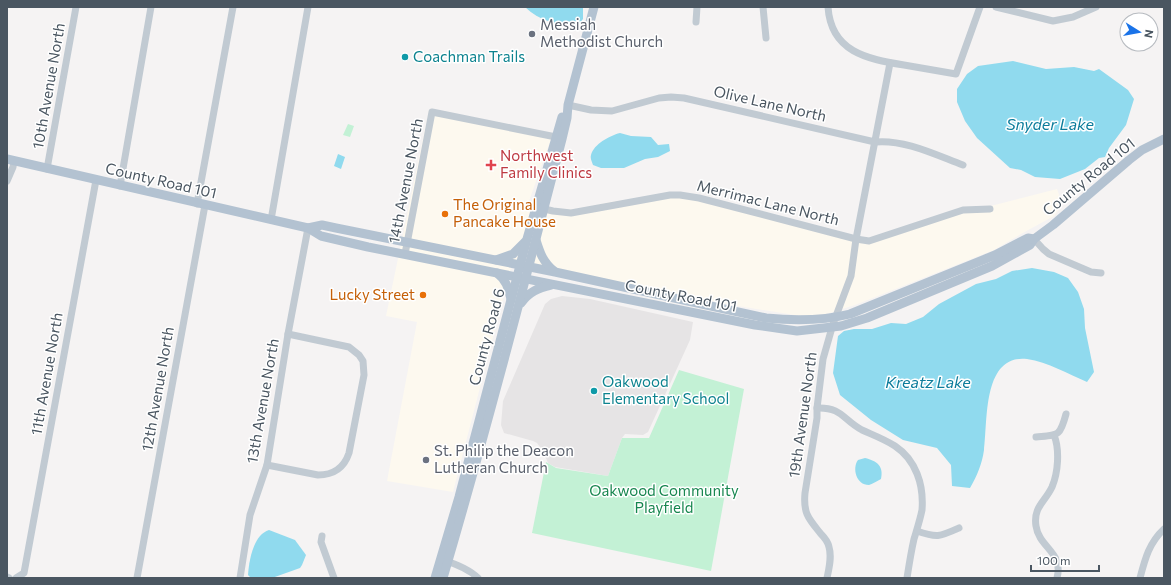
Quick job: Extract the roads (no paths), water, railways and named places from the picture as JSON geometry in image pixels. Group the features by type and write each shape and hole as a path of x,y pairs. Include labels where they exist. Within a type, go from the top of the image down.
{"main road":[{"name":"County Road 6","path":"443,578 445,561 463,482 515,303 559,138 567,118 568,105 594,7"},
{"name":"County Road 101","path":"10,160 201,205 308,228 321,236 775,329 797,331 846,325 867,318 992,266 1030,245 1034,239 1058,221 1129,160 1142,150 1164,139"},
{"name":"County Road 101","path":"308,228 322,226 408,242 766,318 807,321 836,318 850,314 995,255 1028,238 1034,239"},
{"path":"495,260 513,254 531,239 542,258 555,272"},
{"path":"497,272 507,283 515,303 534,290 554,284"},
{"name":"County Road 6","path":"436,578 445,561"}],"street":[{"name":"10th Avenue North","path":"47,169 76,7"},
{"path":"120,186 151,7"},
{"name":"12th Avenue North","path":"137,578 201,205 233,7"},
{"path":"271,220 308,7"},
{"path":"696,22 697,7"},
{"path":"763,7 766,38"},
{"path":"828,7 830,22 834,31 840,39 855,52 890,63 956,74 980,7"},
{"path":"996,7 1053,21 1073,17 1096,7"},
{"name":"19th Avenue North","path":"827,578 830,561 830,549 824,538 808,517 804,505 817,418 823,359 832,327 851,276 856,240 890,63"},
{"name":"Olive Lane North","path":"568,105 591,110 612,111 658,98 684,98 875,142 894,142 963,165"},
{"name":"14th Avenue North","path":"405,254 432,112 559,138"},
{"path":"7,181 13,167 10,160"},
{"name":"11th Avenue North","path":"16,578 24,572 96,180"},
{"name":"Merrimac Lane North","path":"540,208 571,213 666,196 680,195 699,198 856,240 869,241 963,210 990,209"},
{"name":"13th Avenue North","path":"240,578 250,515 266,465 308,228"},
{"path":"1034,239 1049,254 1091,272 1102,273"},
{"path":"266,465 318,475 325,475 338,470 347,460 349,453 364,375 363,361 359,355 349,347 288,334"},
{"path":"817,408 836,410 860,429 896,447 915,467 921,486 922,510 911,553 907,578"},
{"path":"1036,437 1054,436 1062,429 1066,414"},
{"path":"1054,436 1058,454 1054,480 1049,492 1040,503 1036,511 1035,519 1038,534 1056,558 1058,565 1057,578"},
{"path":"917,531 935,537 958,528"},
{"path":"1140,578 1149,548 1164,530"},
{"path":"322,536 320,542 334,578"},
{"path":"445,561 472,572 478,578"}],"water":[{"path":"525,7 583,7 583,19 577,26 563,25 536,16"},
{"name":"Snyder Lake","path":"1013,61 1046,69 1074,67 1094,71 1099,69 1128,90 1134,99 1126,125 1109,148 1105,157 1099,158 1085,169 1060,179 1035,177 1021,170 1010,168 977,138 965,121 957,102 957,89 967,74 978,66"},
{"path":"620,133 631,136 651,137 658,145 669,144 670,151 658,157 645,159 624,168 601,168 593,165 591,156 595,147 607,138"},
{"path":"338,154 345,157 341,169 334,166"},
{"name":"Kreatz Lake","path":"1032,268 1054,272 1068,278 1078,292 1084,309 1085,328 1094,372 1087,382 1050,365 1027,359 1012,360 1002,367 995,378 990,392 987,408 984,450 977,474 970,488 952,486 951,465 937,448 903,440 871,420 840,395 833,373 838,336 844,331 854,329 872,329 891,323 906,324 923,317 939,304 976,284 996,279 1012,271"},
{"path":"865,458 879,465 882,474 881,479 869,485 858,479 855,471 858,460"},
{"path":"269,530 295,540 306,555 300,568 272,578 251,578 248,575 249,563 253,549 259,537"}],"place":[{"name":"Messiah Methodist Church","path":"532,34"},
{"name":"Coachman Trails","path":"405,57"},
{"name":"Northwest Family Clinics","path":"491,165"},
{"name":"The Original Pancake House","path":"445,214"},
{"name":"Lucky Street","path":"423,295"},
{"name":"Oakwood Elementary School","path":"594,391"},
{"name":"St. Philip the Deacon Lutheran Church","path":"426,460"}],"park label":[{"name":"Oakwood Community Playfield","path":"664,500"}]}
